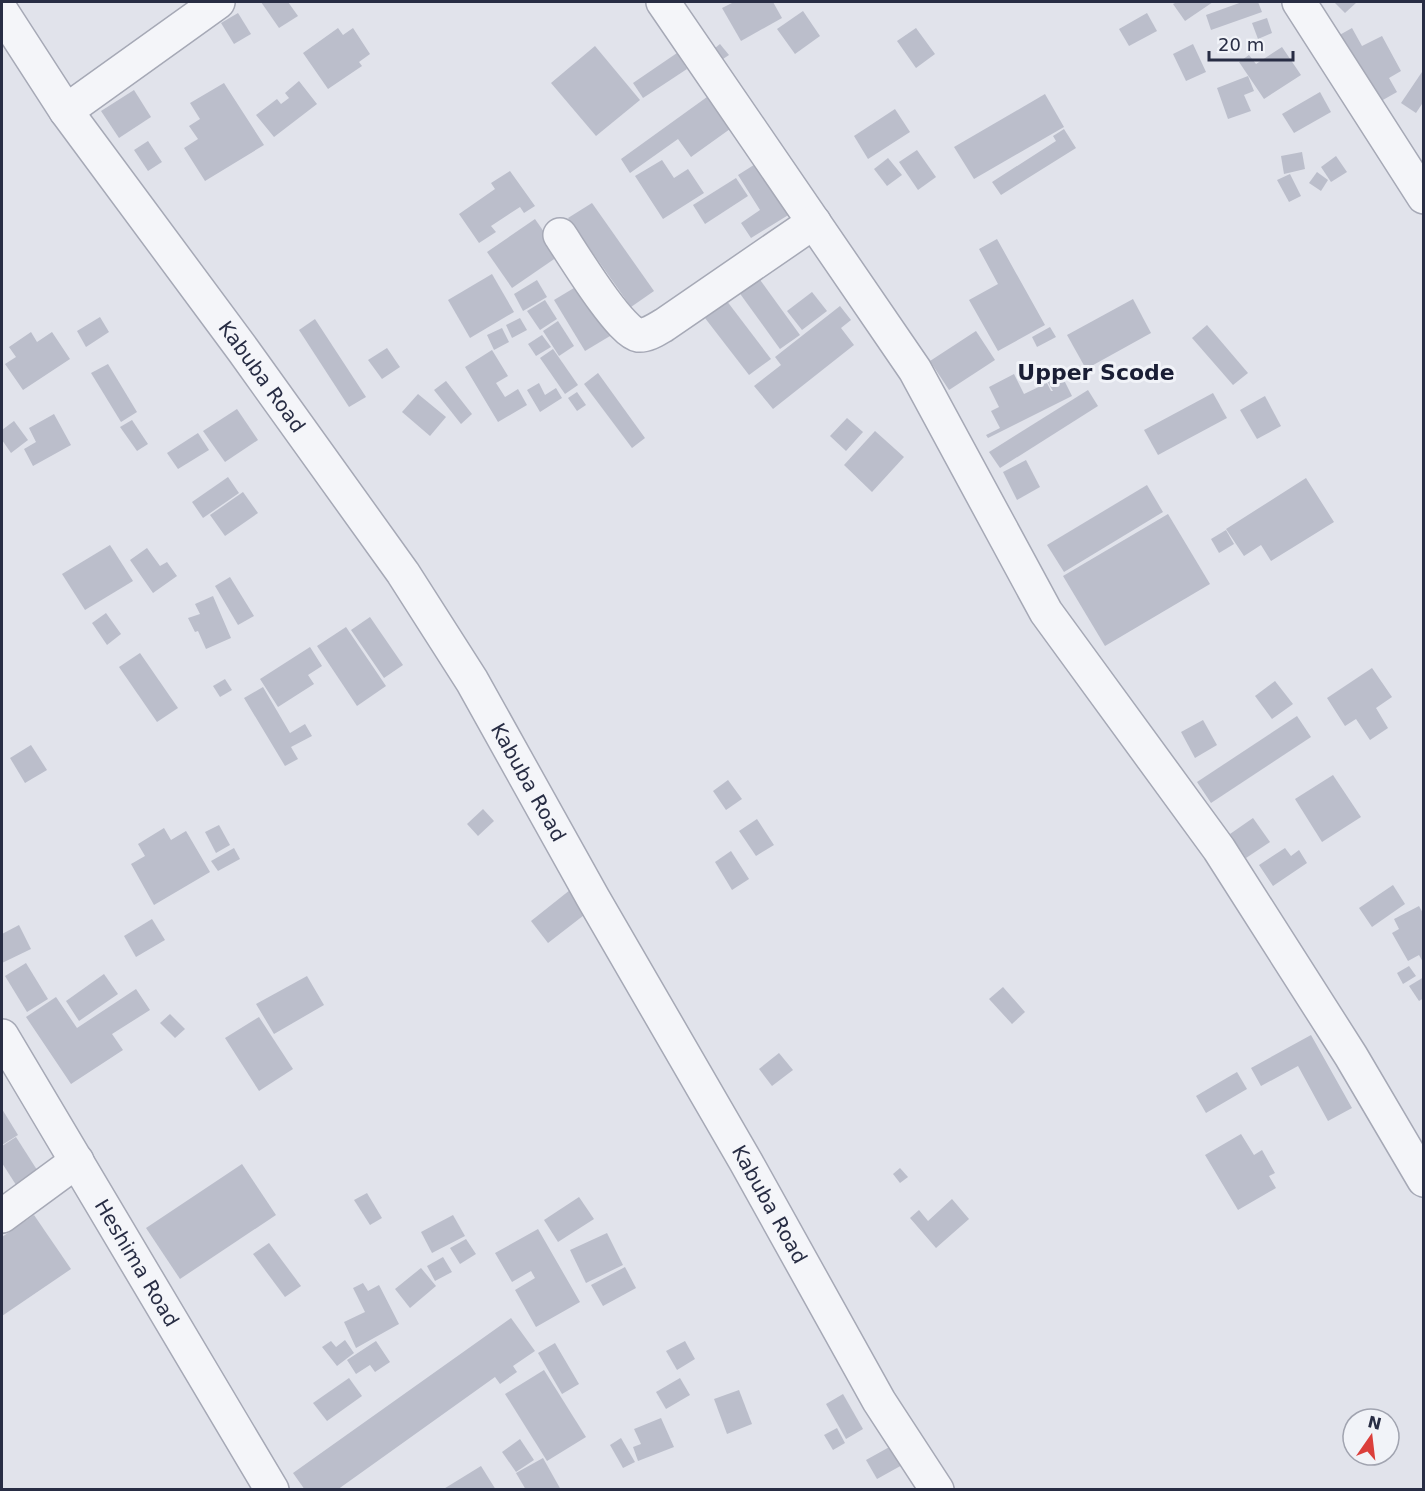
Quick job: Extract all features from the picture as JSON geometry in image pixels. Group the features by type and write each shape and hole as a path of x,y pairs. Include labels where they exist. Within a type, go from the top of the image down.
{"street":[{"path":"66,111 218,2"},
{"path":"663,2 915,370 1046,612 1219,849 1351,1056 1424,1180"},
{"path":"1299,2 1424,197"},
{"name":"Kabuba Road","path":"2,12 66,111 211,306 403,573 472,681 593,898 746,1162 879,1401 937,1490"},
{"path":"560,235 615,315 634,334 645,335 664,325 814,222"},
{"name":"Heshima Road","path":"2,1036 272,1490"},
{"path":"2,1216 77,1161"}],"building":[{"path":"261,2 288,2 298,16 279,28"},
{"path":"734,2 773,2 782,18 741,41 722,8"},
{"path":"1213,2 1185,21 1173,4"},
{"path":"1242,2 1258,2 1262,12 1211,30 1206,15"},
{"path":"1334,2 1357,2 1345,13"},
{"path":"803,11 820,36 795,54 777,29"},
{"path":"238,13 251,34 234,44 221,23"},
{"path":"1147,13 1157,31 1129,46 1119,29"},
{"path":"1267,18 1272,33 1258,39 1252,23"},
{"path":"338,28 343,35 353,28 370,54 359,62 362,66 328,89 303,53"},
{"path":"916,28 935,54 916,68 897,41"},
{"path":"1352,28 1362,46 1382,36 1401,71 1389,78 1397,92 1374,105 1336,37"},
{"path":"720,44 729,55 717,63 709,53"},
{"path":"1193,44 1206,72 1186,81 1173,54"},
{"path":"595,46 640,100 596,136 551,83"},
{"path":"1282,47 1301,75 1264,99 1239,62 1249,55 1256,64"},
{"path":"677,53 687,69 643,98 633,83"},
{"path":"1424,69 1424,101 1416,113 1401,103"},
{"path":"1248,76 1254,91 1244,95 1251,111 1228,119 1217,88"},
{"path":"299,81 317,104 274,137 256,115 277,99 281,104 289,98 285,93"},
{"path":"224,83 264,145 205,181 184,148 198,139 189,126 200,119 190,103"},
{"path":"134,90 151,117 119,138 101,111"},
{"path":"1320,92 1331,112 1294,133 1282,114"},
{"path":"1045,94 1064,127 974,179 954,147"},
{"path":"707,97 730,129 691,157 678,139 630,173 621,159"},
{"path":"895,109 910,132 868,159 854,136"},
{"path":"1064,129 1076,148 1001,195 992,182 1056,141 1053,136"},
{"path":"148,141 162,162 148,171 134,150"},
{"path":"917,150 936,177 918,190 899,162"},
{"path":"1302,152 1305,169 1284,174 1281,156"},
{"path":"1336,156 1347,172 1331,182 1321,167"},
{"path":"888,158 902,175 887,186 874,169"},
{"path":"662,160 674,178 688,169 704,193 663,219 635,176"},
{"path":"757,163 790,214 751,238 741,223 760,210 738,175"},
{"path":"510,171 535,206 524,213 520,207 491,226 496,232 479,243 459,214 495,189 491,183"},
{"path":"1317,172 1328,180 1321,191 1309,183"},
{"path":"1290,174 1301,196 1289,202 1277,180"},
{"path":"736,178 748,196 705,224 693,205"},
{"path":"592,203 654,291 631,307 568,218"},
{"path":"535,219 560,255 512,288 487,252"},
{"path":"997,239 1045,325 998,351 969,300 998,284 979,249"},
{"path":"753,270 800,335 780,349 733,284"},
{"path":"492,274 514,312 470,338 448,300"},
{"path":"537,280 547,297 523,311 514,294"},
{"path":"584,282 615,333 585,351 554,300"},
{"path":"720,292 771,359 749,375 698,309"},
{"path":"812,292 827,311 802,330 787,311"},
{"path":"1133,299 1151,333 1086,369 1067,335"},
{"path":"545,300 557,319 540,330 527,311"},
{"path":"840,306 851,320 841,328 854,345 773,409 754,386 781,365 775,357"},
{"path":"100,317 109,332 86,347 77,331"},
{"path":"520,318 527,330 512,338 506,325"},
{"path":"315,319 366,397 349,407 299,330"},
{"path":"558,321 574,346 559,356 543,331"},
{"path":"1207,325 1248,373 1233,385 1192,338"},
{"path":"1050,327 1056,337 1037,347 1032,337"},
{"path":"502,328 509,342 494,350 487,335"},
{"path":"976,331 995,360 949,390 930,361"},
{"path":"31,332 37,342 52,332 70,359 23,390 5,364 16,357 9,347"},
{"path":"542,335 551,347 536,356 528,344"},
{"path":"387,348 400,367 382,379 368,360"},
{"path":"553,349 578,385 565,394 540,358"},
{"path":"492,350 508,376 496,383 505,397 518,389 527,405 498,422 465,367"},
{"path":"108,364 137,412 121,422 91,373"},
{"path":"598,373 645,438 632,448 584,384"},
{"path":"1014,374 1024,394 1047,383 1053,391 1047,381 1061,374 1072,396 988,438 986,435 1000,428 991,411 999,407 989,387"},
{"path":"446,381 472,414 461,424 434,390"},
{"path":"539,383 545,395 556,388 562,398 540,412 527,390"},
{"path":"1088,390 1098,406 1000,468 989,452"},
{"path":"577,392 586,405 577,411 568,398"},
{"path":"1213,393 1227,418 1158,455 1144,430"},
{"path":"418,394 446,417 430,436 402,412"},
{"path":"1265,396 1281,426 1257,439 1240,410"},
{"path":"237,409 258,440 225,462 203,431"},
{"path":"54,414 71,445 33,466 24,449 36,442 29,428"},
{"path":"847,418 863,432 846,451 830,436"},
{"path":"132,420 148,444 137,451 120,427"},
{"path":"14,421 28,440 11,453 2,440 2,430"},
{"path":"875,431 904,457 872,492 844,465"},
{"path":"198,433 209,450 178,469 167,453"},
{"path":"1026,460 1040,487 1017,500 1003,472"},
{"path":"228,477 239,493 203,518 192,502"},
{"path":"1306,478 1334,522 1271,561 1261,545 1244,556 1226,529"},
{"path":"1147,485 1163,512 1064,572 1047,545"},
{"path":"243,492 258,513 225,536 210,515"},
{"path":"1168,514 1210,584 1105,646 1063,576"},
{"path":"1226,530 1234,544 1219,553 1211,539"},
{"path":"110,545 133,581 85,610 62,574"},
{"path":"147,548 160,566 167,562 177,576 153,593 130,560"},
{"path":"230,577 254,616 238,625 215,586"},
{"path":"213,596 231,638 206,649 198,631 195,632 188,618 200,614 195,604"},
{"path":"106,613 121,634 107,645 92,623"},
{"path":"370,617 403,665 384,678 351,630"},
{"path":"346,627 386,686 357,706 317,646"},
{"path":"310,647 322,666 308,675 314,684 278,707 260,679"},
{"path":"140,653 178,708 157,722 119,667"},
{"path":"1372,668 1392,697 1376,708 1388,728 1370,740 1356,719 1345,726 1327,698"},
{"path":"225,679 232,690 220,697 213,686"},
{"path":"1275,681 1293,704 1272,719 1255,696"},
{"path":"263,687 290,733 305,724 312,736 291,747 298,759 285,766 244,698"},
{"path":"1297,716 1311,737 1211,803 1197,782"},
{"path":"1203,720 1217,745 1195,758 1181,732"},
{"path":"31,745 47,770 25,783 10,758"},
{"path":"1333,775 1361,817 1322,842 1295,799"},
{"path":"728,780 742,799 726,810 713,791"},
{"path":"483,809 494,821 478,836 467,824"},
{"path":"1253,818 1270,842 1246,858 1230,834"},
{"path":"757,819 774,845 756,856 739,831"},
{"path":"219,825 230,845 216,853 205,832"},
{"path":"164,828 171,840 186,831 210,872 154,905 131,864 145,856 138,844"},
{"path":"234,848 240,859 218,871 211,861"},
{"path":"1285,848 1291,856 1299,850 1307,863 1273,886 1259,865"},
{"path":"731,851 749,879 732,890 715,862"},
{"path":"1393,885 1405,904 1372,927 1359,908"},
{"path":"570,890 588,912 548,943 531,921"},
{"path":"1419,906 1424,915 1424,964 1419,955 1408,961 1392,933 1399,929 1394,919"},
{"path":"152,919 165,940 136,957 124,936"},
{"path":"19,925 31,949 2,963 2,934"},
{"path":"26,963 48,999 27,1012 5,976"},
{"path":"1409,966 1416,976 1403,984 1397,973"},
{"path":"104,974 118,994 79,1021 66,1001"},
{"path":"307,976 324,1005 274,1034 256,1004"},
{"path":"1424,977 1424,998 1419,1001 1409,986"},
{"path":"1003,987 1025,1012 1012,1024 989,999"},
{"path":"136,989 150,1010 112,1034 123,1050 71,1084 26,1017 56,997 77,1028"},
{"path":"170,1014 185,1029 175,1038 160,1023"},
{"path":"259,1017 293,1069 259,1091 225,1038"},
{"path":"1311,1035 1352,1108 1328,1121 1298,1066 1261,1086 1251,1068"},
{"path":"779,1053 793,1070 772,1086 759,1069"},
{"path":"1237,1072 1247,1089 1206,1113 1196,1096"},
{"path":"2,1109 18,1135 2,1145"},
{"path":"1241,1134 1254,1155 1262,1150 1275,1173 1269,1176 1276,1188 1238,1210 1205,1155"},
{"path":"16,1137 39,1173 18,1188 2,1163 2,1146"},
{"path":"242,1164 276,1215 180,1279 146,1228"},
{"path":"900,1168 908,1177 900,1183 893,1174"},
{"path":"367,1193 382,1218 370,1225 354,1200"},
{"path":"579,1197 594,1219 558,1242 544,1220"},
{"path":"952,1199 969,1219 936,1248 910,1218 919,1210 928,1221"},
{"path":"34,1215 71,1269 2,1316 2,1237"},
{"path":"453,1215 465,1236 432,1253 421,1232"},
{"path":"538,1229 580,1302 536,1327 515,1290 535,1278 531,1271 512,1282 495,1253"},
{"path":"607,1233 623,1265 586,1283 570,1250"},
{"path":"466,1239 476,1254 460,1264 450,1248"},
{"path":"269,1243 301,1286 285,1297 253,1254"},
{"path":"443,1257 452,1272 435,1281 427,1266"},
{"path":"625,1267 636,1288 603,1306 591,1285"},
{"path":"421,1268 436,1286 410,1308 395,1289"},
{"path":"363,1283 368,1291 379,1285 399,1324 356,1348 344,1322 365,1312 353,1288"},
{"path":"511,1318 535,1351 513,1366 517,1372 500,1384 495,1377 337,1490 305,1490 293,1473"},
{"path":"345,1340 354,1353 337,1366 322,1347 331,1341 336,1347"},
{"path":"376,1341 390,1362 375,1372 370,1365 356,1374 347,1360"},
{"path":"685,1341 695,1359 677,1370 666,1351"},
{"path":"555,1343 579,1384 562,1394 538,1353"},
{"path":"544,1370 586,1437 547,1461 505,1394"},
{"path":"349,1378 362,1396 327,1421 313,1403"},
{"path":"680,1378 690,1395 666,1409 656,1392"},
{"path":"739,1390 752,1424 727,1434 714,1399"},
{"path":"843,1394 863,1429 846,1439 826,1404"},
{"path":"661,1418 674,1447 638,1461 633,1447 641,1444 634,1429"},
{"path":"837,1428 845,1443 833,1450 824,1435"},
{"path":"621,1438 635,1462 623,1468 610,1445"},
{"path":"520,1439 534,1460 516,1472 502,1452"},
{"path":"893,1445 904,1464 877,1479 866,1460"},
{"path":"543,1458 561,1490 526,1490 516,1473"},
{"path":"481,1466 496,1490 442,1490"}],"district":[{"name":"Upper Scode","path":"1096,372"}]}
